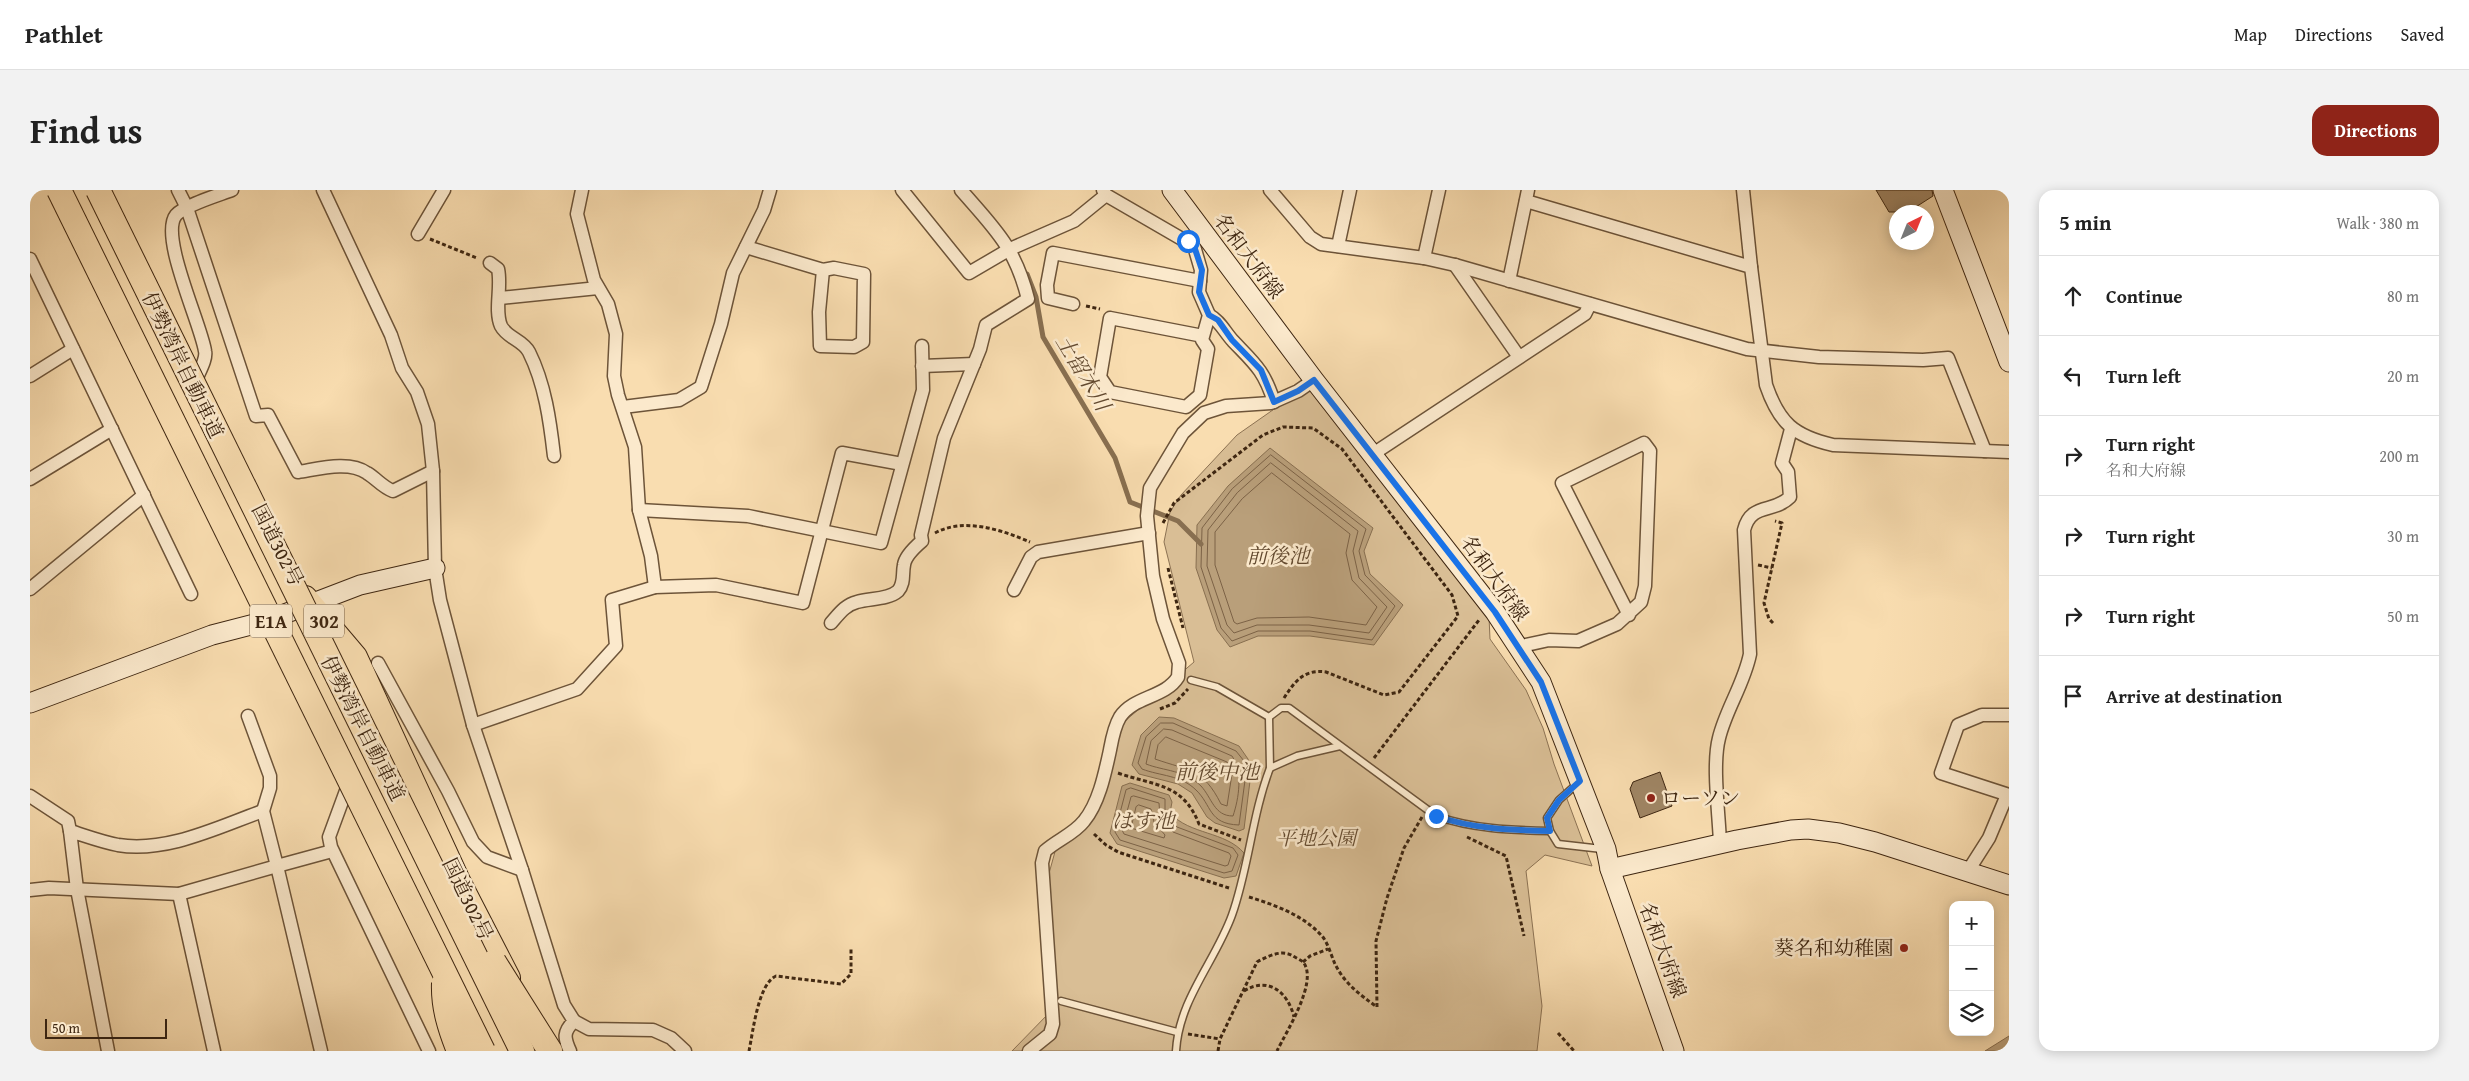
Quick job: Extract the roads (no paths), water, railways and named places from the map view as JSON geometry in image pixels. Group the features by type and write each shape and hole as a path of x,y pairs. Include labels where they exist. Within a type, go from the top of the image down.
{"highway":[{"name":"302","path":"55,190 475,1051"},
{"name":"伊勢湾岸自動車道","path":"59,190 445,970 483,1051"},
{"name":"伊勢湾岸自動車道","path":"98,190 439,879 522,1051"},
{"name":"国道302号","path":"104,190 308,604 355,657 458,881 545,1051"},
{"path":"439,879 550,1051"},
{"path":"445,970 444,997 450,1026 459,1051"}],"street":[{"path":"178,190 187,208 256,416 268,415 298,472 337,467 358,469 366,472 383,487 393,490 433,471"},
{"path":"196,380 206,353 187,298 171,228 176,215 187,208 232,190"},
{"path":"323,190 391,335 402,368 416,392 428,424 433,471 434,568 440,600 473,725 522,870 564,1005 574,1020 589,1029 653,1030 671,1038 685,1051"},
{"path":"418,234 444,190"},
{"path":"582,190 577,214 594,280 608,304 616,334 614,376 618,395 635,447 639,510 651,556 655,587"},
{"path":"623,406 679,400 701,387 721,324 734,273 764,210 770,190"},
{"path":"902,190 969,273 1010,249 1074,221 1105,192 1194,246 1202,270 1199,292 1209,315 1218,320 1232,340 1261,370 1274,402"},
{"path":"831,623 844,608 856,602 889,596 898,590 904,580 904,564 913,549 922,541 921,535 944,438 980,349 986,324 1028,299 1020,270 1010,249 961,190"},
{"name":"名和大府線","path":"1173,190 1314,380 1495,612 1541,682 1606,849 1610,869 1674,1051"},
{"path":"1270,190 1315,242 1424,258 1455,265 1762,352 1923,360 1948,358 1985,451"},
{"path":"1338,246 1350,190"},
{"path":"1424,258 1439,190"},
{"path":"1743,190 1766,385 1772,403 1791,429 1809,440 1833,445 2009,452"},
{"path":"1944,190 2009,362"},
{"path":"1509,281 1527,196 1751,267"},
{"path":"746,247 823,270 834,268 864,274 863,342 854,347 820,346 819,312 823,270"},
{"path":"1074,304 1048,298 1047,286 1053,253 1200,281"},
{"path":"30,259 33,273 73,349 191,594"},
{"path":"490,263 498,269 501,282 501,326 506,333 523,344 529,352 544,395 554,456"},
{"path":"1455,265 1519,357"},
{"path":"500,298 598,288"},
{"path":"1373,454 1585,314 1590,304"},
{"path":"1203,336 1110,318 1100,377 1110,392 1186,407 1200,395 1208,349 1202,340 1209,315"},
{"path":"639,510 748,516 881,543 923,390 922,346"},
{"path":"30,376 73,349"},
{"path":"922,366 974,364"},
{"path":"1029,1051 1050,1034 1053,1024 1042,862 1045,851 1077,829 1091,811 1105,772 1115,728 1120,718 1135,703 1167,689 1178,677 1179,663 1163,619 1153,576 1147,516 1150,488 1157,473 1183,433 1198,418 1226,406 1274,402 1298,391 1314,380"},
{"path":"30,480 112,429"},
{"path":"1720,843 1717,760 1719,738 1746,672 1750,654 1744,530 1747,519 1753,512 1784,502 1790,496 1788,472 1782,463 1791,429"},
{"path":"1517,647 1548,640 1578,640 1617,624 1629,615 1641,602 1645,586 1650,452 1644,443 1562,483 1629,615"},
{"path":"473,725 577,689 616,646 612,600 655,587 716,585 803,603 842,453 902,464"},
{"path":"30,589 144,495"},
{"path":"1014,590 1031,557 1038,552 1149,533"},
{"path":"30,703 212,635 266,621 360,585 434,568"},
{"path":"378,664 448,791 473,842 487,857 522,870"},
{"path":"1968,871 1989,838 2008,795 1941,773 1958,725 1982,715 2009,715"},
{"path":"248,716 270,776 270,788 263,811 321,1051"},
{"path":"347,788 329,836 332,851 429,1051"},
{"path":"30,796 68,821 77,889 108,1051"},
{"path":"70,831 118,845 144,846 182,840 263,811"},
{"path":"1610,869 1720,843 1791,830 1808,829 1839,833 1875,842 2009,885"},
{"path":"30,890 77,889 179,894 332,851"},
{"path":"179,894 214,1051"},
{"path":"570,1051 564,1039 565,1033 574,1020"}],"lane":[{"path":"1191,680 1217,687 1269,717"},
{"path":"1269,717 1281,708 1289,708 1423,808 1444,819 1493,829 1550,831"},
{"path":"1176,1051 1177,1032 1193,991 1231,917 1239,893 1262,790 1270,768 1269,717"},
{"path":"1270,768 1297,756 1340,746"},
{"path":"1580,781 1559,800 1547,818 1550,831 1558,844 1606,849"},
{"path":"1061,1001 1177,1032"}],"water":[{"name":"前後池","path":"1270,448 1373,528 1364,551 1370,574 1403,605 1374,645 1310,636 1258,636 1230,647 1217,630 1196,568 1197,525 1228,486"},
{"name":"前後中池","path":"1159,717 1174,718 1239,746 1248,759 1251,773 1244,829 1239,831 1215,823 1207,817 1192,793 1178,784 1139,774 1132,765 1141,735"},
{"name":"はす池","path":"1130,783 1169,795 1172,802 1170,813 1178,820 1227,841 1244,853 1236,876 1224,878 1117,844 1110,833 1122,786"},
{"path":"2009,1036 2009,1051 1985,1051"}],"waterway":[{"name":"土留木川","path":"1027,274 1036,297 1043,337 1115,458 1130,502 1178,521 1201,544"}],"place":[{"name":"ローソン","path":"1651,798"},
{"name":"葵名和幼稚園","path":"1904,948"}],"park label":[{"name":"平地公園","path":"1316,838"}]}
